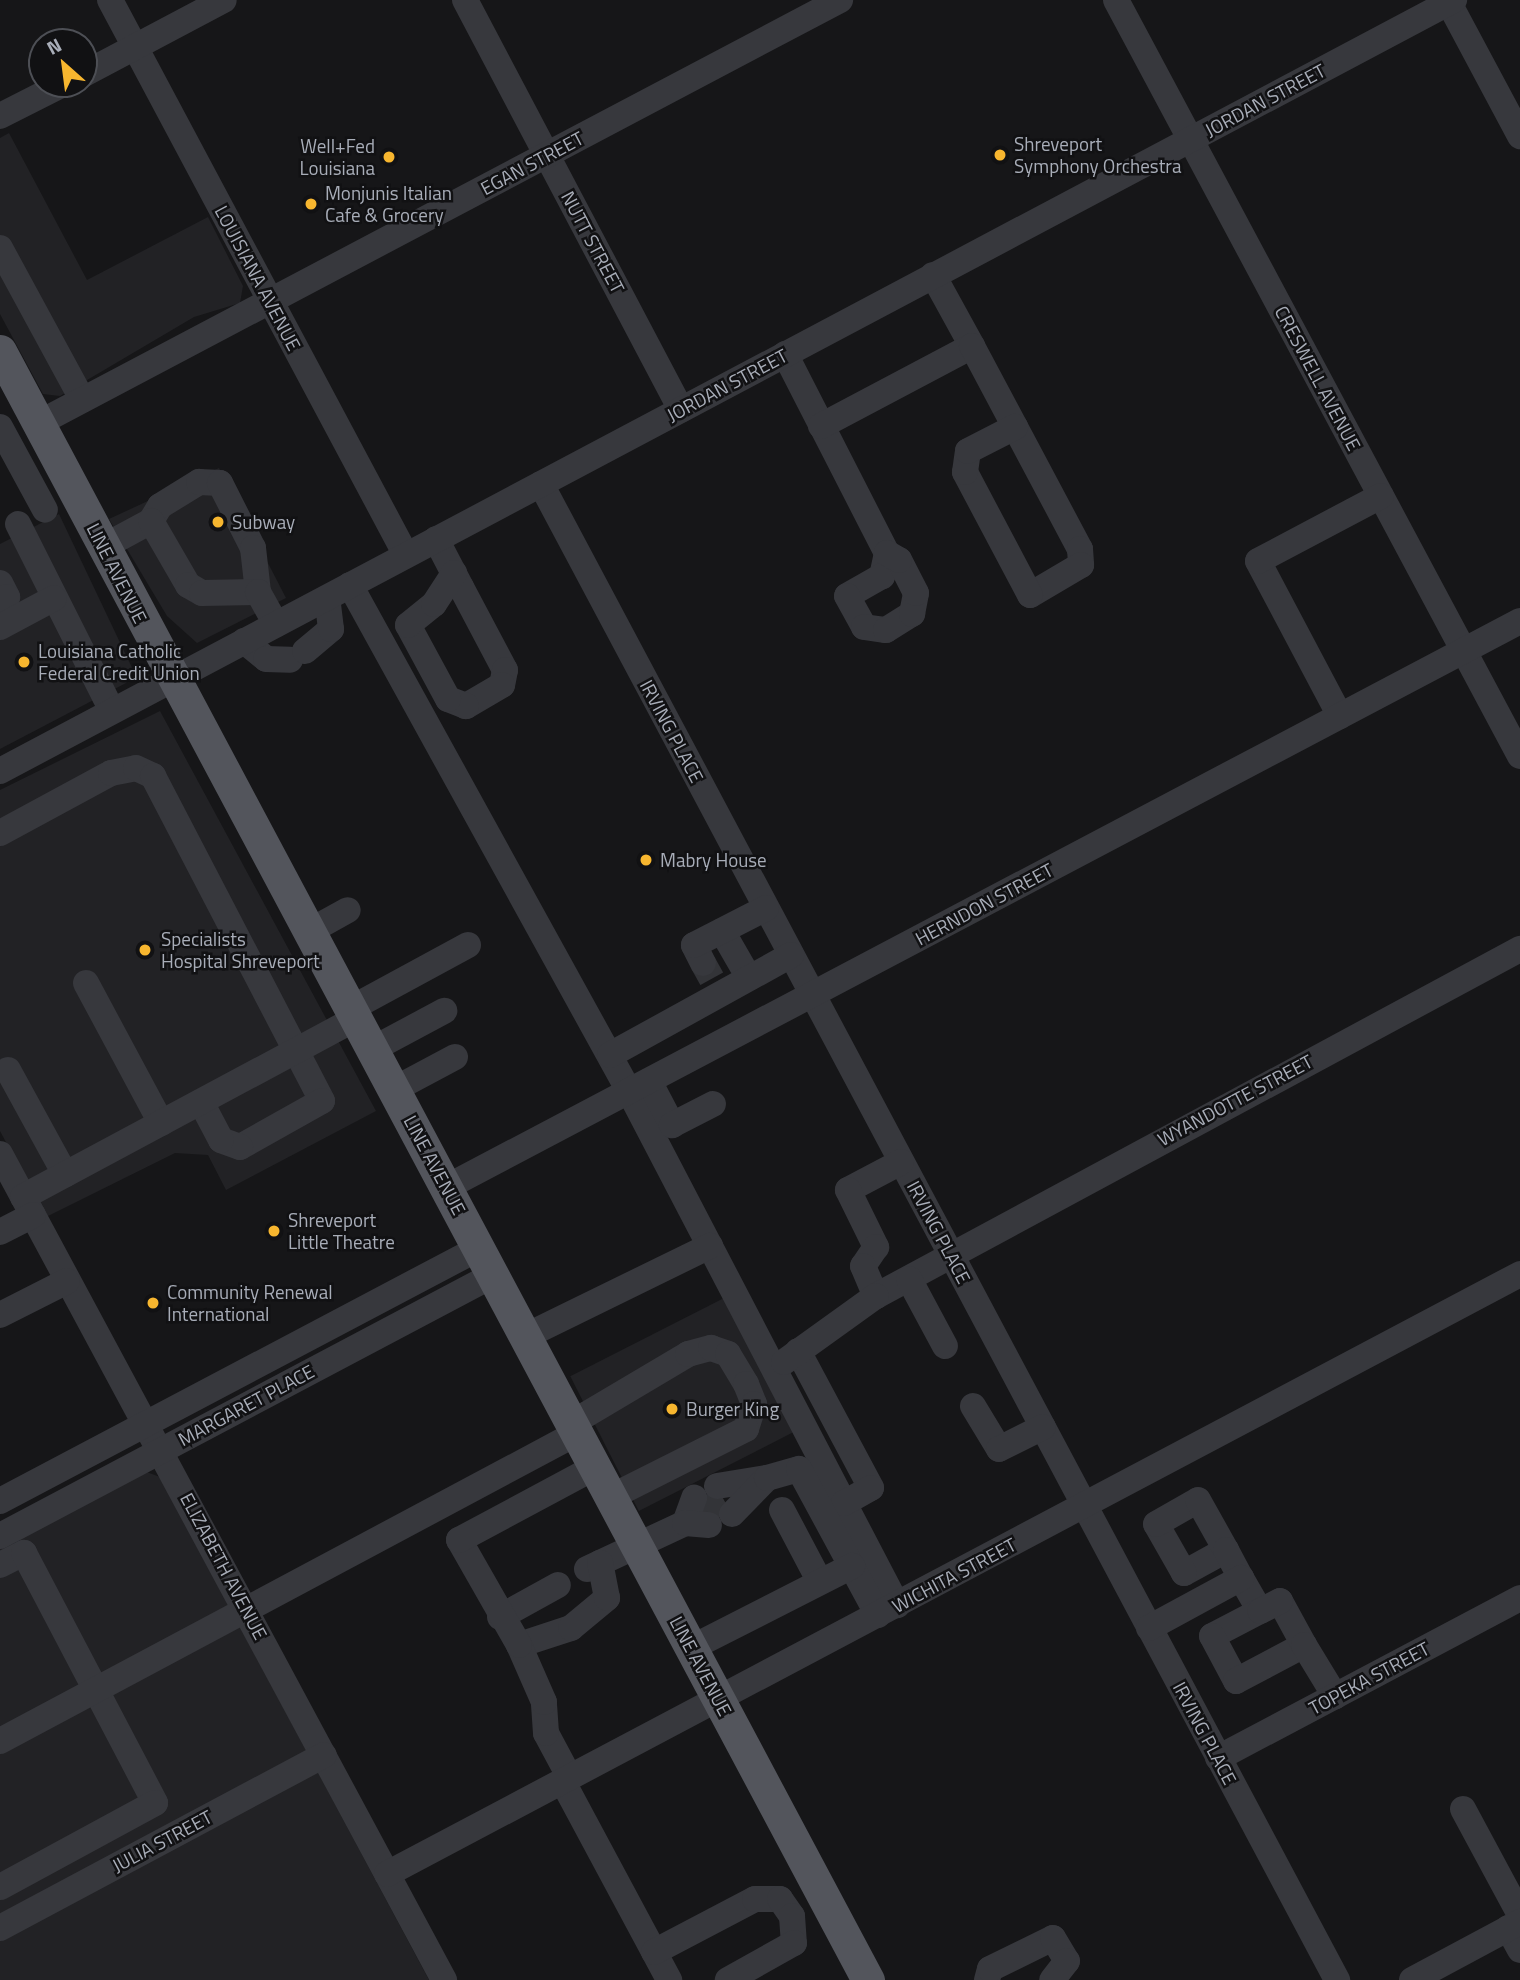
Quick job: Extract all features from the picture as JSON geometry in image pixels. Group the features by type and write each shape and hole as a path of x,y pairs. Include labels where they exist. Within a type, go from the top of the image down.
{"main road":[{"name":"LINE AVENUE","path":"2,364 39,423 868,1980"}],"street":[{"name":"LOUISIANA AVENUE","path":"110,0 406,555"},
{"path":"98,67 225,0"},
{"name":"NUTT STREET","path":"465,0 681,409"},
{"name":"EGAN STREET","path":"39,423 839,0"},
{"name":"CRESWELL AVENUE","path":"1116,0 1520,756"},
{"path":"1451,1 1520,136"},
{"name":"JORDAN STREET","path":"0,771 1451,1"},
{"path":"0,116 36,98"},
{"path":"0,248 82,399"},
{"path":"933,275 972,346 1080,549 1081,565 1030,595 965,472 968,452 1015,427"},
{"path":"821,426 972,346"},
{"path":"785,354 887,553"},
{"path":"0,427 45,510"},
{"path":"103,547 151,521 160,506 199,482 220,483 253,548 258,592 276,624"},
{"name":"IRVING PLACE","path":"541,484 1337,1980"},
{"path":"76,494 9,529 54,598 113,711"},
{"path":"1340,716 1258,561 1381,496"},
{"path":"151,521 188,585 202,593 258,592"},
{"path":"436,539 454,573 506,678 466,706 447,699 408,625 434,604 454,573"},
{"path":"0,583 7,597 0,601"},
{"path":"350,585 610,1055 672,1125 713,1104"},
{"path":"0,627 54,598"},
{"path":"244,642 266,659 297,656 331,629 327,598"},
{"name":"HERNDON STREET","path":"447,1187 1520,621"},
{"path":"0,833 111,773 136,768 153,776 299,1049 320,1091 322,1101 314,1110 230,1147 201,1102"},
{"path":"712,979 694,945 766,908"},
{"path":"310,931 348,910"},
{"path":"722,931 749,978"},
{"path":"0,1232 65,1174 299,1049 468,945"},
{"name":"WYANDOTTE STREET","path":"746,1384 774,1369 876,1296 909,1279 949,1251 1520,949"},
{"path":"610,1055 712,979 749,978 791,955"},
{"path":"86,983 161,1123"},
{"path":"373,1049 444,1011"},
{"path":"395,1089 455,1057"},
{"path":"8,1070 65,1174"},
{"path":"639,1086 710,1246 844,1503 888,1610"},
{"name":"ELIZABETH AVENUE","path":"0,1154 444,1980"},
{"path":"876,1296 863,1266 877,1247 848,1190 901,1162"},
{"path":"526,1336 710,1246"},
{"name":"MARGARET PLACE","path":"0,1501 144,1424 486,1261"},
{"name":"MARGARET PLACE","path":"0,1536 160,1451 486,1261"},
{"name":"WICHITA STREET","path":"387,1874 1520,1274"},
{"path":"909,1279 946,1346"},
{"path":"0,1315 67,1281"},
{"path":"0,1741 247,1610 574,1428 688,1354 711,1348 728,1354 746,1384 754,1404 746,1429 693,1453 611,1497"},
{"path":"798,1351 871,1488 844,1503"},
{"path":"623,1397 635,1399 699,1364 713,1365 738,1401 733,1426 693,1453"},
{"path":"973,1406 999,1449 1042,1427"},
{"path":"595,1466 459,1540 500,1618 519,1645 544,1702 546,1733 567,1780 670,1980"},
{"path":"519,1645 570,1628 607,1598 593,1566 638,1546 787,1468 807,1476 852,1566 888,1610"},
{"path":"782,1510 820,1582"},
{"path":"1226,1550 1260,1611"},
{"path":"0,1565 24,1553 155,1803 0,1886"},
{"path":"691,1648 852,1566"},
{"path":"1149,1628 1241,1578"},
{"path":"500,1618 558,1585"},
{"name":"TOPEKA STREET","path":"1218,1758 1520,1598"},
{"path":"1304,1645 1236,1681 1212,1636 1280,1601 1335,1696"},
{"name":"JULIA STREET","path":"1,1923 324,1755"},
{"path":"1412,1980 1517,1929 1463,1809"},
{"path":"654,1952 755,1899 780,1899 792,1916 794,1942 728,1980"},
{"path":"987,1980 990,1969 1053,1938 1067,1961 1052,1980"}],"shaded area":[{"path":"9,133 87,280 208,217 243,286 240,303 194,317 60,396 43,394 0,314 0,138"},
{"path":"219,468 286,598 197,643 167,616 109,519"},
{"path":"59,514 134,672 126,683 0,749 0,544"},
{"name":"Specialists Hospital Shreveport","path":"160,711 376,1111 226,1190 208,1155 175,1153 46,1217 0,1131 0,790"},
{"path":"728,1296 797,1431 639,1511 570,1376"},
{"path":"144,1471 160,1477 429,1980 0,1980 0,1546"}],"tunnel":[{"path":"703,963 712,979"},
{"path":"702,1512 724,1500"}],"place":[{"name":"Shreveport Symphony Orchestra","path":"1000,155"},
{"name":"Well+Fed Louisiana","path":"389,157"},
{"name":"Monjunis Italian Cafe & Grocery","path":"311,204"},
{"name":"Subway","path":"218,522"},
{"name":"Louisiana Catholic Federal Credit Union","path":"24,662"},
{"name":"Mabry House","path":"646,860"},
{"name":"Specialists Hospital Shreveport","path":"145,950"},
{"name":"Shreveport Little Theatre","path":"274,1231"},
{"name":"Community Renewal International","path":"153,1303"},
{"name":"Burger King","path":"672,1409"}]}
